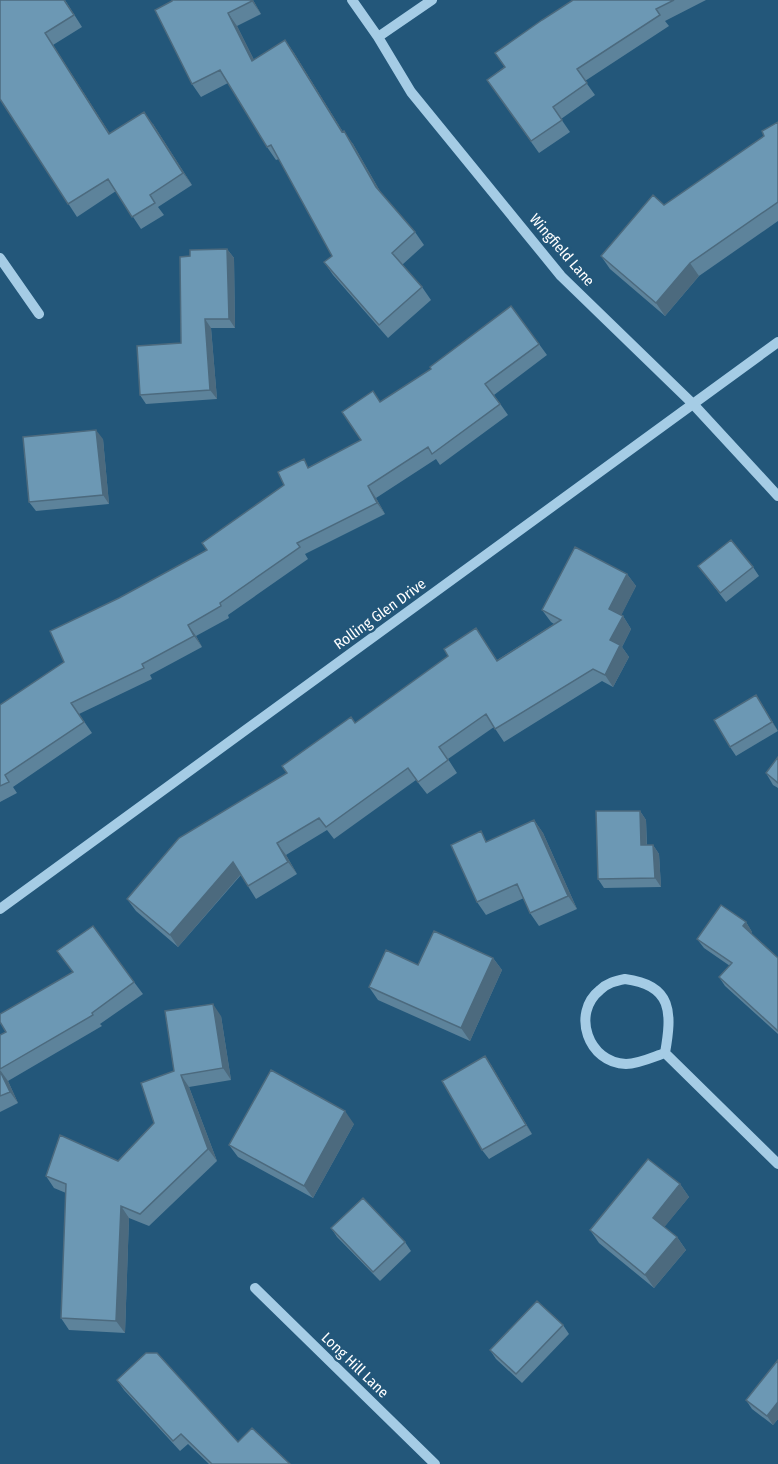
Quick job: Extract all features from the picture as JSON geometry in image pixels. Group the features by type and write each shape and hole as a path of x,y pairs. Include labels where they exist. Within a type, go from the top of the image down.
{"street":[{"name":"Wingfield Lane","path":"352,0 378,37 411,92 561,276 693,405 778,496"},
{"path":"378,37 432,0"},
{"path":"0,258 39,314"},
{"name":"Rolling Glen Drive","path":"0,909 778,342"},
{"path":"625,979 640,981 653,987 663,998 669,1011 670,1024 665,1053 638,1063 624,1064 611,1061 600,1054 591,1044 585,1030 585,1016 589,1002 598,990 611,982 625,979"},
{"path":"665,1053 778,1164"},
{"name":"Long Hill Lane","path":"255,1288 435,1464"}],"building":[{"path":"0,0 64,0 74,15 45,33 109,134 144,112 183,173 150,195 155,203 132,217 108,179 68,204 0,99"},
{"path":"172,0 251,0 228,13 252,61 285,40 342,132 344,131 376,187 415,232 392,253 422,287 379,325 324,262 332,256 271,145 267,147 220,70 192,84 155,10"},
{"path":"573,0 674,0 656,9 660,15 577,69 587,83 553,107 562,120 531,141 487,80 505,67 495,53"},
{"path":"778,122 778,202 690,263 656,303 601,256 653,195 664,205 764,136 762,131"},
{"path":"227,249 229,319 205,319 210,390 140,395 137,346 181,343 180,257 190,256 190,250"},
{"path":"511,306 539,344 485,384 500,404 432,454 428,447 368,486 377,503 297,543 300,547 220,603 221,606 188,625 194,636 142,664 144,668 71,703 84,722 5,775 9,782 0,786 0,705 64,662 50,631 119,598 207,550 202,543 284,485 278,472 304,459 308,468 361,440 342,412 373,391 380,402 431,369 430,367"},
{"path":"96,430 103,495 29,502 23,437"},
{"path":"731,540 753,567 720,593 698,566"},
{"path":"575,547 627,574 609,609 623,616 610,640 620,645 605,675 593,669 495,729 486,714 439,747 448,760 418,782 408,768 326,827 319,818 277,843 288,862 248,886 233,862 170,935 127,899 179,838 287,773 282,766 351,717 355,723 448,656 444,649 476,628 497,661 561,620 542,610"},
{"path":"756,695 772,722 730,747 714,720"},
{"path":"778,757 778,783 766,773"},
{"path":"596,811 640,811 641,845 653,845 655,878 598,879"},
{"path":"534,820 568,896 530,913 517,884 477,902 451,845 481,831 486,842"},
{"path":"721,905 746,922 743,926 778,958 778,1031 719,977 732,963 697,939"},
{"path":"93,926 134,982 92,1013 93,1015 0,1069 0,1035 6,1032 0,1022 0,1014 73,972 57,951"},
{"path":"434,931 493,958 461,1028 369,987 386,950 418,965"},
{"path":"213,1004 223,1068 181,1075 208,1149 140,1214 121,1206 116,1321 61,1318 66,1184 46,1176 60,1135 118,1161 154,1123 141,1083 174,1071 165,1011"},
{"path":"485,1056 526,1125 482,1150 442,1081"},
{"path":"271,1070 345,1111 304,1186 229,1145"},
{"path":"0,1071 10,1092 0,1096"},
{"path":"648,1159 680,1184 653,1218 677,1237 645,1275 590,1230"},
{"path":"363,1198 405,1242 373,1272 331,1228"},
{"path":"537,1301 563,1325 516,1374 490,1350"},
{"path":"146,1353 157,1353 238,1442 252,1428 290,1464 212,1464 181,1434 173,1441 117,1380"},
{"path":"778,1360 778,1402 767,1416 746,1400"}]}
